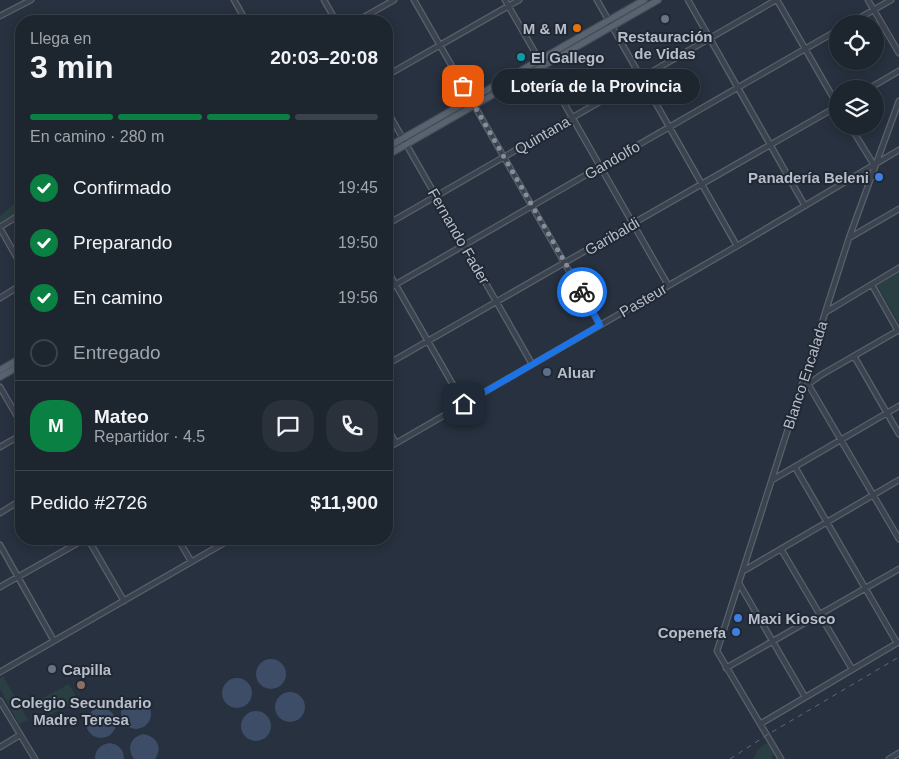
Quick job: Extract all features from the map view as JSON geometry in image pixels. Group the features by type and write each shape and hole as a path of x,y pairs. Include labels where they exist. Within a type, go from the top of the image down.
{"main road":[{"path":"393,152 543,66 644,0"},
{"path":"393,144 539,60 658,0"},
{"path":"0,370 15,361"},
{"path":"0,377 15,368"}],"street":[{"path":"0,16 31,0"},
{"path":"234,0 243,15"},
{"path":"324,0 333,15"},
{"path":"368,15 394,0"},
{"path":"414,0 600,325"},
{"path":"505,0 668,285"},
{"path":"393,72 519,0"},
{"path":"597,0 737,246"},
{"path":"688,0 805,206"},
{"path":"777,0 829,90"},
{"name":"Quintana","path":"393,221 777,0"},
{"path":"868,0 899,53"},
{"path":"865,15 891,0"},
{"name":"Gandolfo","path":"393,286 829,35"},
{"path":"883,80 899,70"},
{"name":"Blanco Encalada","path":"726,668 718,651 849,238 874,165 899,101"},
{"name":"Garibaldi","path":"393,361 829,111"},
{"name":"Fernando Fader","path":"393,121 532,364"},
{"path":"856,135 874,165"},
{"name":"Pasteur","path":"393,445 899,150"},
{"path":"849,238 899,208"},
{"path":"15,218 0,228 15,254"},
{"path":"826,312 899,268"},
{"path":"393,279 464,404"},
{"path":"802,389 854,356 899,331 872,285"},
{"path":"0,298 15,289"},
{"path":"854,356 899,434"},
{"path":"808,384 899,539"},
{"path":"0,386 15,412"},
{"path":"772,480 899,406"},
{"path":"0,447 15,438"},
{"path":"393,438 396,443"},
{"path":"760,724 898,642 795,467"},
{"path":"744,571 899,480"},
{"path":"0,512 15,503"},
{"path":"0,544 54,640"},
{"path":"0,587 75,545"},
{"path":"90,545 124,601"},
{"path":"182,545 191,561"},
{"path":"0,672 220,545"},
{"path":"781,550 852,669"},
{"path":"779,758 726,668 899,569"},
{"path":"740,585 805,697"},
{"path":"0,701 34,759"},
{"path":"0,747 20,735"},
{"path":"889,759 899,753"}],"green space":[{"path":"15,203 15,217 0,226 0,216"},
{"path":"899,271 899,323 877,286"},
{"path":"3,676 28,720 19,724 0,689 0,678"},
{"path":"69,684 78,700 50,715 41,699"},
{"path":"767,743 773,753 772,759 752,759 758,749"}],"water":[{"path":"271,659 281,664 286,674 281,684 271,689 261,684 256,674 261,664"},
{"path":"237,678 247,683 252,693 247,703 237,708 227,703 222,693 227,683"},
{"path":"290,692 300,697 305,707 300,717 290,722 280,717 275,707 280,697"},
{"path":"136,699 146,704 151,714 146,724 136,729 126,724 121,714 126,704"},
{"path":"101,708 111,713 116,723 111,733 101,738 91,733 86,723 91,713"},
{"path":"256,711 266,716 271,726 266,736 256,741 246,736 241,726 246,716"},
{"path":"143,734 152,737 157,743 158,751 155,759 134,759 130,751 133,740"},
{"path":"109,743 120,748 124,759 95,759 99,748"}],"railway":[{"path":"730,759 899,657"}],"way so far":[{"path":"463,86 582,292"}],"place":[{"name":"Restauración de Vidas","path":"665,19"},
{"name":"M & M","path":"577,28"},
{"name":"El Gallego","path":"521,57"},
{"name":"Lotería de la Provincia","path":"463,86"},
{"name":"Panadería Beleni","path":"879,177"},
{"name":"Aluar","path":"547,372"},
{"name":"Maxi Kiosco","path":"738,618"},
{"name":"Copenefa","path":"736,632"},
{"name":"Capilla","path":"52,669"},
{"name":"Colegio Secundario Madre Teresa","path":"81,685"}],"route":[{"path":"464,404 600,325 582,292"}]}
